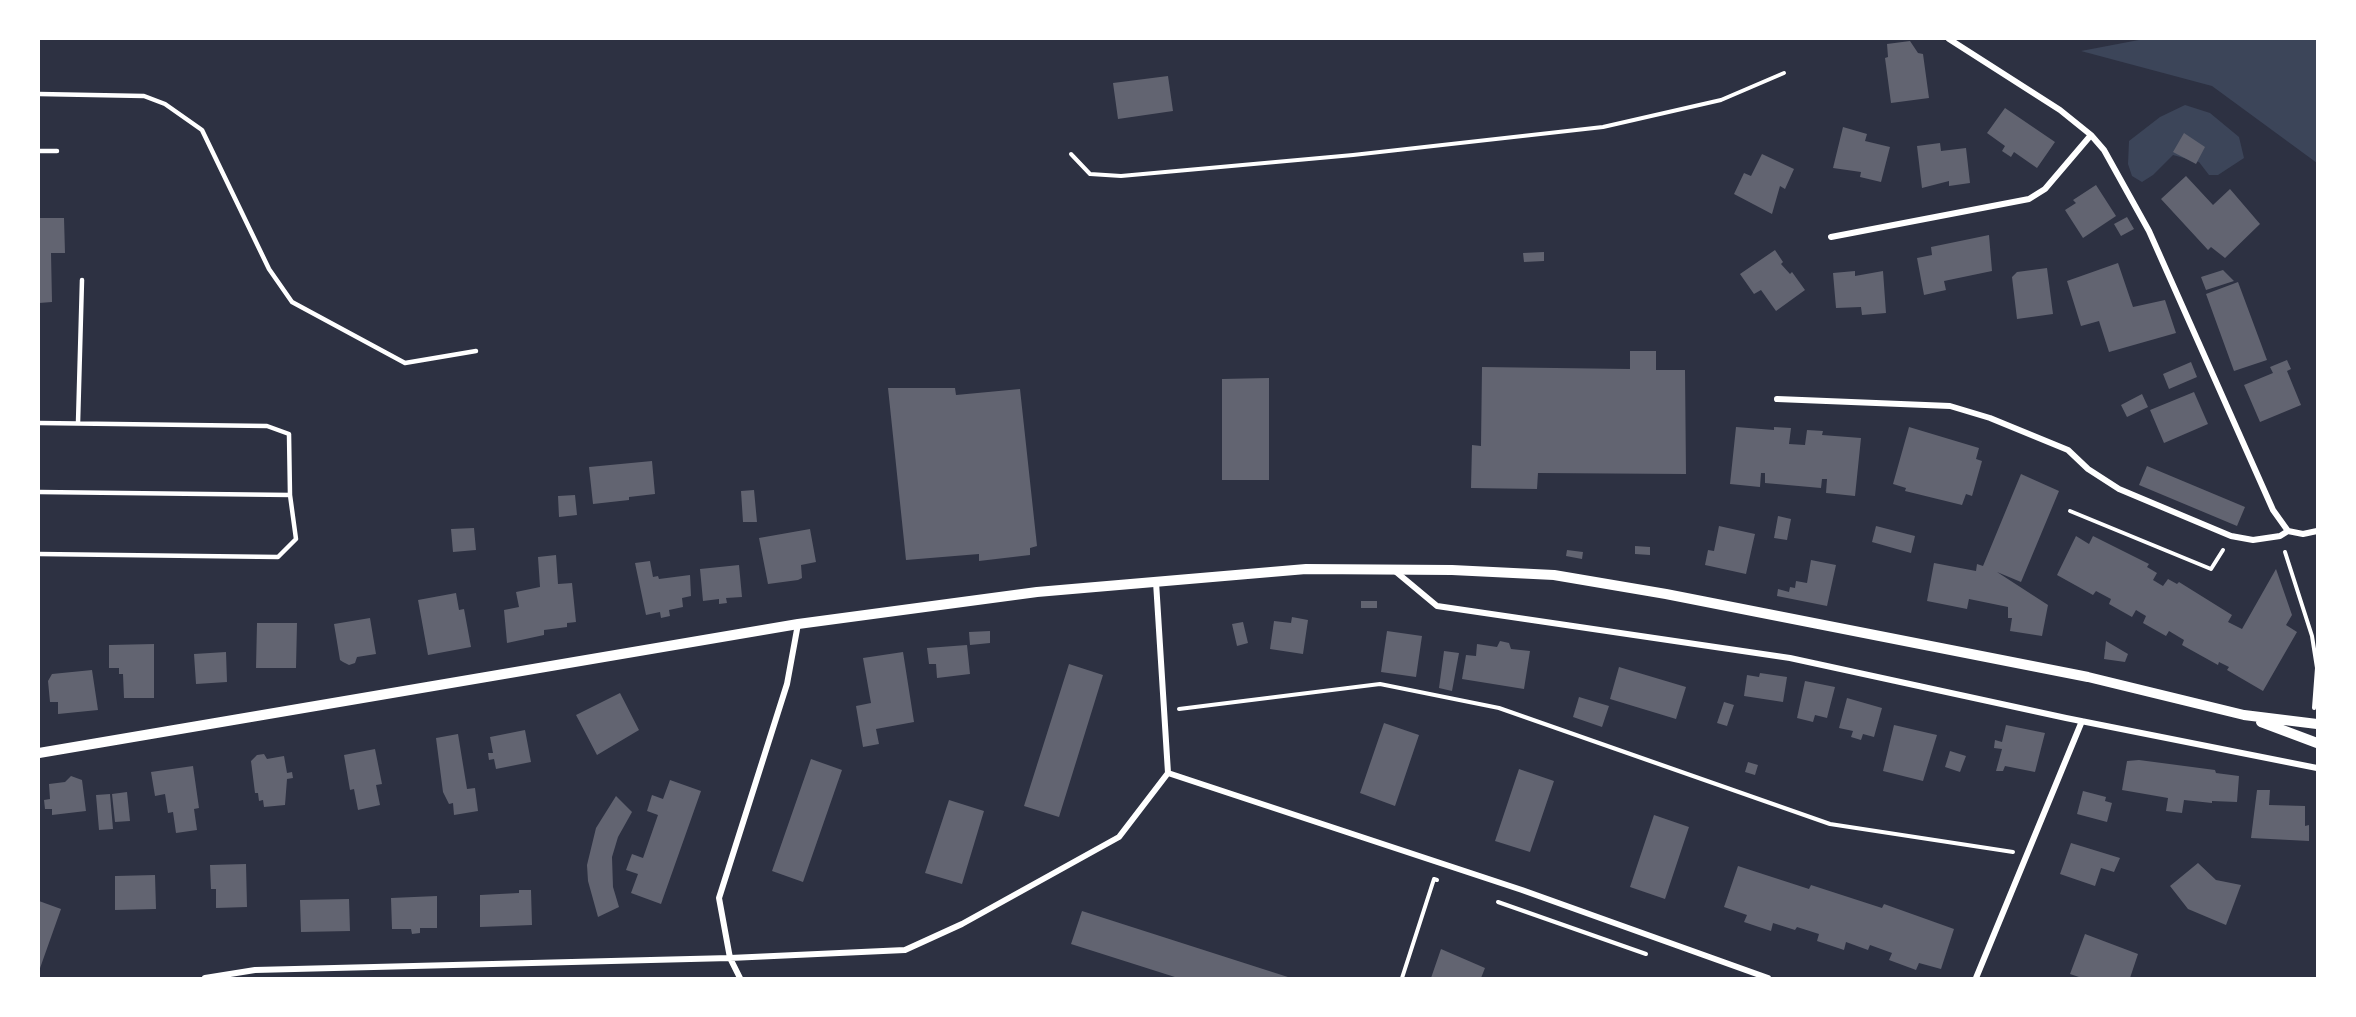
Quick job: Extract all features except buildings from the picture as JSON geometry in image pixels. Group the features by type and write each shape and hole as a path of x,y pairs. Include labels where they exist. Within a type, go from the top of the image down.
{"street":[{"path":"1949,39 2060,110 2091,135 2104,150 2149,231 2273,510 2288,531 2302,534 2317,531"},
{"path":"1831,237 2029,199 2046,189 2091,135"},
{"path":"1777,399 1950,406 1990,417 2067,450 2088,469 2119,489 2231,536 2253,540 2280,536 2288,531"},
{"path":"39,753 798,624 1037,592 1306,570 1452,570 1554,575 2088,677 2244,715 2317,724"},
{"path":"1395,571 1437,606 1790,658 2082,721 2317,768"},
{"path":"205,978 255,970 730,958 905,950 971,919 1119,837 1168,773 1156,582"},
{"path":"740,978 730,958 719,898 787,684 798,624"},
{"path":"2244,715 2317,743"},
{"path":"1976,978 2082,721"},
{"path":"1168,773 1522,890 1768,978"}],"lane":[{"path":"39,94 144,96 165,104 202,130 268,269 292,302 405,363 476,351"},
{"path":"39,152 57,152"},
{"path":"78,423 82,280"},
{"path":"39,423 267,426 289,434 290,495 296,539 278,557 39,554"},
{"path":"39,492 290,495"}],"path":[{"path":"1071,154 1090,174 1121,176 1353,155 1592,129 1721,100 1784,73"},
{"path":"2070,511 2211,569 2231,536"},
{"path":"2280,536 2312,636 2316,668 2314,708 2317,709"},
{"path":"1163,711 1380,684 1499,708 1830,824 2026,854"},
{"path":"1401,978 1434,879 1445,883"},
{"path":"1490,899 1657,958"}],"shaded area":[{"path":"2144,39 2317,39 2317,163 2212,86 2081,51"},
{"path":"2185,105 2210,113 2239,137 2244,158 2218,175 2209,175 2199,162 2173,155 2153,175 2142,182 2132,176 2128,164 2129,141 2160,117"}]}
